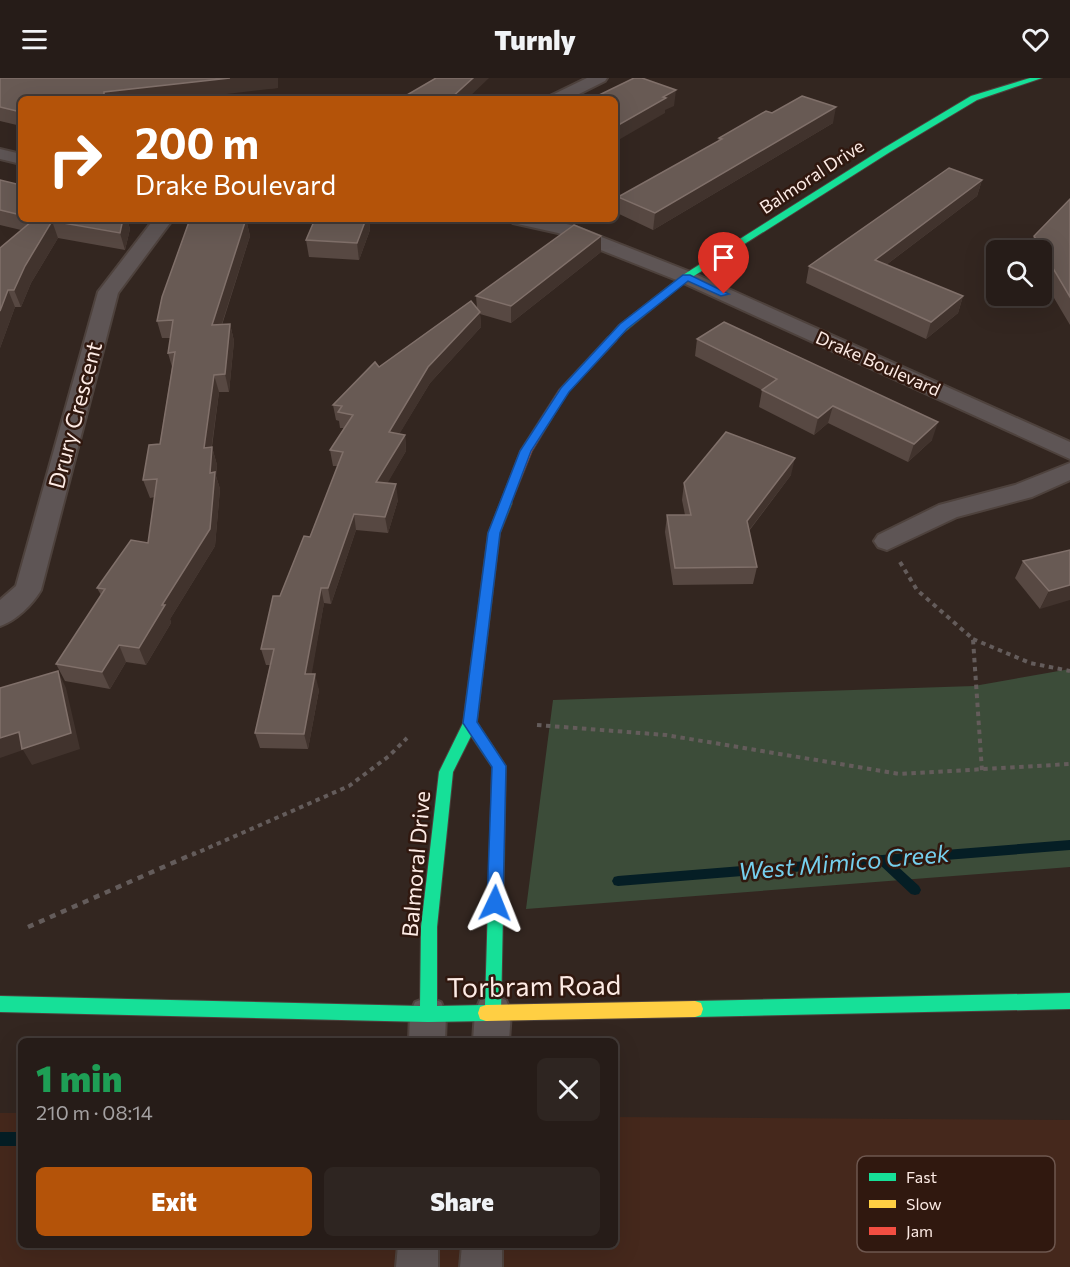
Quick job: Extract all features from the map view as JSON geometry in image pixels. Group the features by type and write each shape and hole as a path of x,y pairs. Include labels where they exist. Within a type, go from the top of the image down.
{"street":[{"path":"562,96 599,78"},
{"path":"974,98 987,78"},
{"name":"Balmoral Drive","path":"427,1027 429,927 446,772 470,723 494,533 526,451 564,390 623,327 687,277 887,150 974,98 1038,78"},
{"path":"0,154 18,158"},
{"name":"Drury Crescent","path":"0,616 28,590 108,292 162,222"},
{"name":"Drake Boulevard","path":"533,222 564,229 687,277 1070,451"},
{"path":"887,541 948,511 1023,491 1070,471"},
{"path":"470,723 499,766 492,1026"},
{"name":"Torbram Road","path":"0,1004 427,1027 1070,1001"},
{"path":"417,1267 418,1248"},
{"path":"481,1267 482,1248"}],"path":[{"path":"887,541 917,590 973,639 1030,663 1070,671"},
{"path":"973,639 982,771"},
{"path":"537,725 666,735 900,774 982,771 1070,764"},
{"path":"27,927 349,786 390,756 407,738"}],"shaded area":[{"path":"0,1113 18,1113 18,1248 618,1248 618,1117 1070,1120 1070,1267 0,1267"}],"green space":[{"path":"1070,669 1070,867 526,909 553,700 974,686"}],"building":[{"path":"0,78 230,78 104,92 104,96 18,96 18,111 0,107"},
{"path":"436,78 473,78 453,96 405,96"},
{"path":"634,78 642,78 676,90 618,125 618,96 597,96"},
{"path":"802,96 836,107 655,213 618,197 722,139 719,138 766,111 772,113"},
{"path":"949,168 982,180 875,260 963,296 931,322 809,266"},
{"path":"0,180 18,184 18,214 0,210"},
{"path":"1070,199 1070,297 1052,266 1052,240 1036,240 1034,236"},
{"path":"31,222 51,222 25,266 14,290 8,290 0,311 0,248"},
{"path":"58,222 122,222 120,233"},
{"path":"189,222 245,222 212,325 230,324 225,374 214,375 204,448 212,447 210,473 215,472 210,529 162,605 165,605 139,648 119,645 102,672 56,664 105,589 97,588 131,540 148,543 157,479 143,480 149,445 160,444 175,352 168,353 173,320 157,321 162,297"},
{"path":"314,222 365,222 357,243 306,240"},
{"path":"574,225 601,236 511,306 476,296"},
{"path":"471,301 480,312 428,367 389,432 405,435 376,482 396,484 385,517 354,514 328,588 321,588 305,674 315,674 304,734 255,733 274,649 261,649 273,596 280,596 304,536 310,537 343,452 330,450 353,415 338,412 342,406 333,405 375,362 379,367"},
{"path":"724,322 938,422 914,444 833,406 818,418 762,390 777,379 697,339"},
{"path":"726,432 795,458 747,521 757,567 675,568 667,515 691,515 684,483"},
{"path":"1070,550 1070,585 1049,591 1023,561"},
{"path":"58,671 71,733 22,749 19,732 0,738 0,688"}],"waterway":[{"name":"West Mimico Creek","path":"618,881 1070,845"},
{"path":"883,861 915,890"},
{"name":"West Mimico Creek","path":"0,1139 18,1139"}],"traffic: fast":[{"path":"612,339 623,327 686,277 887,150 974,98 1038,78"},
{"path":"428,1014 429,927 446,772 470,723 494,533 506,503"},
{"path":"470,723 499,766 493,1012"},
{"path":"695,1009 1070,1001"},
{"path":"0,1004 428,1014 486,1013"}],"traffic: slow":[{"path":"486,1013 695,1009"}],"traffic: jam":[{"path":"506,503 526,451 564,390 612,339"}],"route":[{"path":"495,903 499,766 470,723 494,533 508,491 526,451 564,390 623,327 687,277 724,294"}]}
